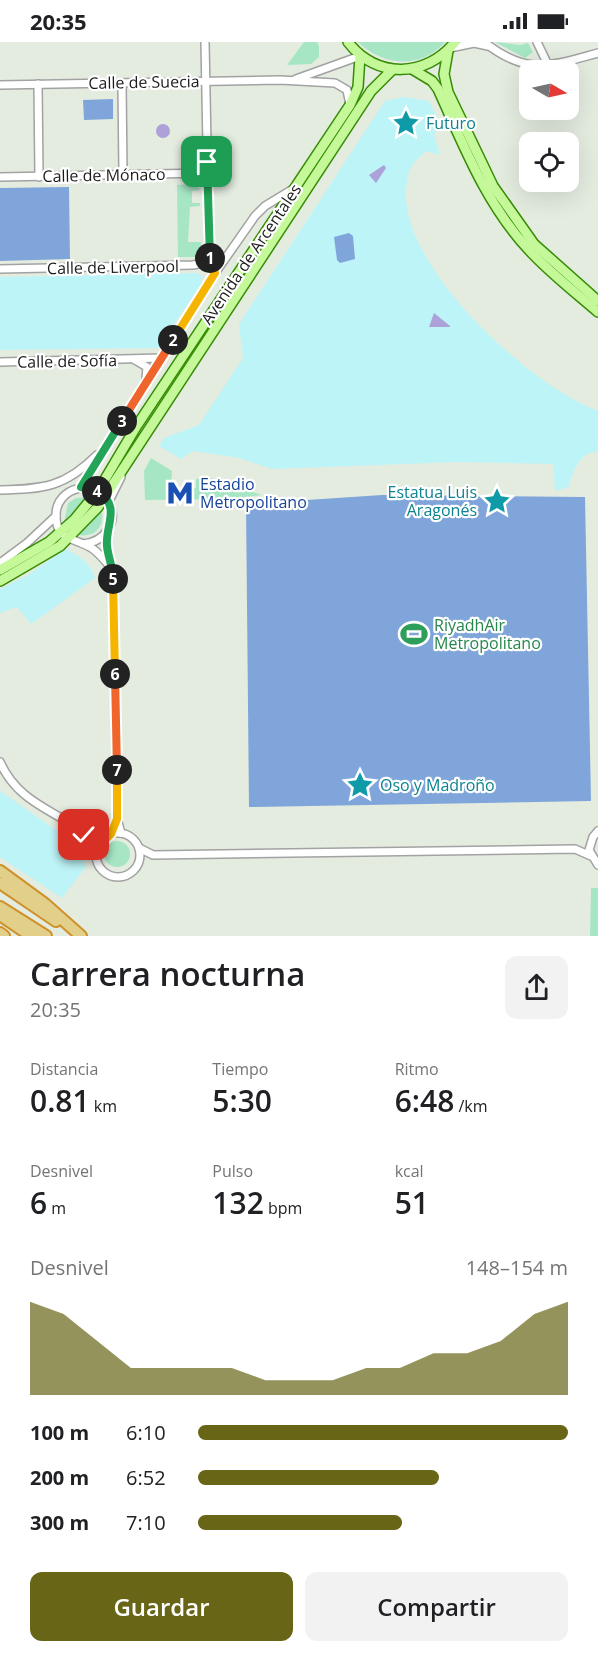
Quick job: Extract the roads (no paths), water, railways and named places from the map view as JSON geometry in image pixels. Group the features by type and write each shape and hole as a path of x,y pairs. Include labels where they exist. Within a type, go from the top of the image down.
{"highway":[{"path":"0,871 45,904 80,936"},
{"path":"0,883 80,936"},
{"path":"0,907 46,936"},
{"path":"0,915 31,936"}],"main road":[{"path":"348,42 360,56 375,65 392,69 412,69 435,61 451,47"},
{"path":"451,47 444,74 448,92 493,186 534,244 598,301"},
{"name":"Avenida de Arcentales","path":"104,496 136,427 350,105 358,87 360,56"},
{"name":"Avenida de Arcentales","path":"0,581 52,550 104,496 370,91 392,69"},
{"path":"412,69 432,81 438,89 473,167 508,225 546,267 598,312"},
{"name":"Avenida de Arcentales","path":"0,570 64,535"}],"street":[{"path":"205,42 210,259 215,273"},
{"path":"537,42 546,60"},
{"path":"451,47 474,43 486,44 519,61"},
{"path":"537,60 542,53"},
{"path":"574,60 598,53"},
{"name":"Calle de Suecia","path":"287,80 310,75 360,56"},
{"name":"Calle de Suecia","path":"0,85 287,80 339,84 347,90 350,105"},
{"path":"122,83 123,175"},
{"path":"38,84 39,177"},
{"name":"Calle de Mónaco","path":"0,177 207,173"},
{"path":"0,563 27,543 56,516 63,497 81,487 215,273 225,263 258,213 296,187"},
{"name":"Calle de Liverpool","path":"0,269 193,265 210,259 219,264 225,263"},
{"name":"Calle de Sofía","path":"0,362 162,358"},
{"name":"Calle de Sofía","path":"135,360 147,367 144,387"},
{"path":"0,490 33,489 62,483 86,466 105,447"},
{"path":"81,487 104,496 112,515 107,547 113,570 117,819 121,833"},
{"path":"56,516 64,535 93,549 113,570"},
{"path":"83,544 97,541 108,532"},
{"path":"0,762 22,794 84,835 97,847 99,866 109,875 123,876 150,855"},
{"path":"97,847 111,834 117,819"},
{"path":"111,834 121,833 132,838 139,849 150,855 575,849 590,843 598,831"},
{"path":"590,843 591,856"},
{"path":"138,864 139,849"},
{"path":"575,849 591,856 598,865"}],"place":[{"name":"Futuro","path":"406,123"},
{"name":"Estadio Metropolitano","path":"180,493"},
{"name":"Estatua Luis Aragonés","path":"497,501"},
{"name":"RiyadhAir Metropolitano","path":"414,634"},
{"name":"Oso y Madroño","path":"360,785"}]}
